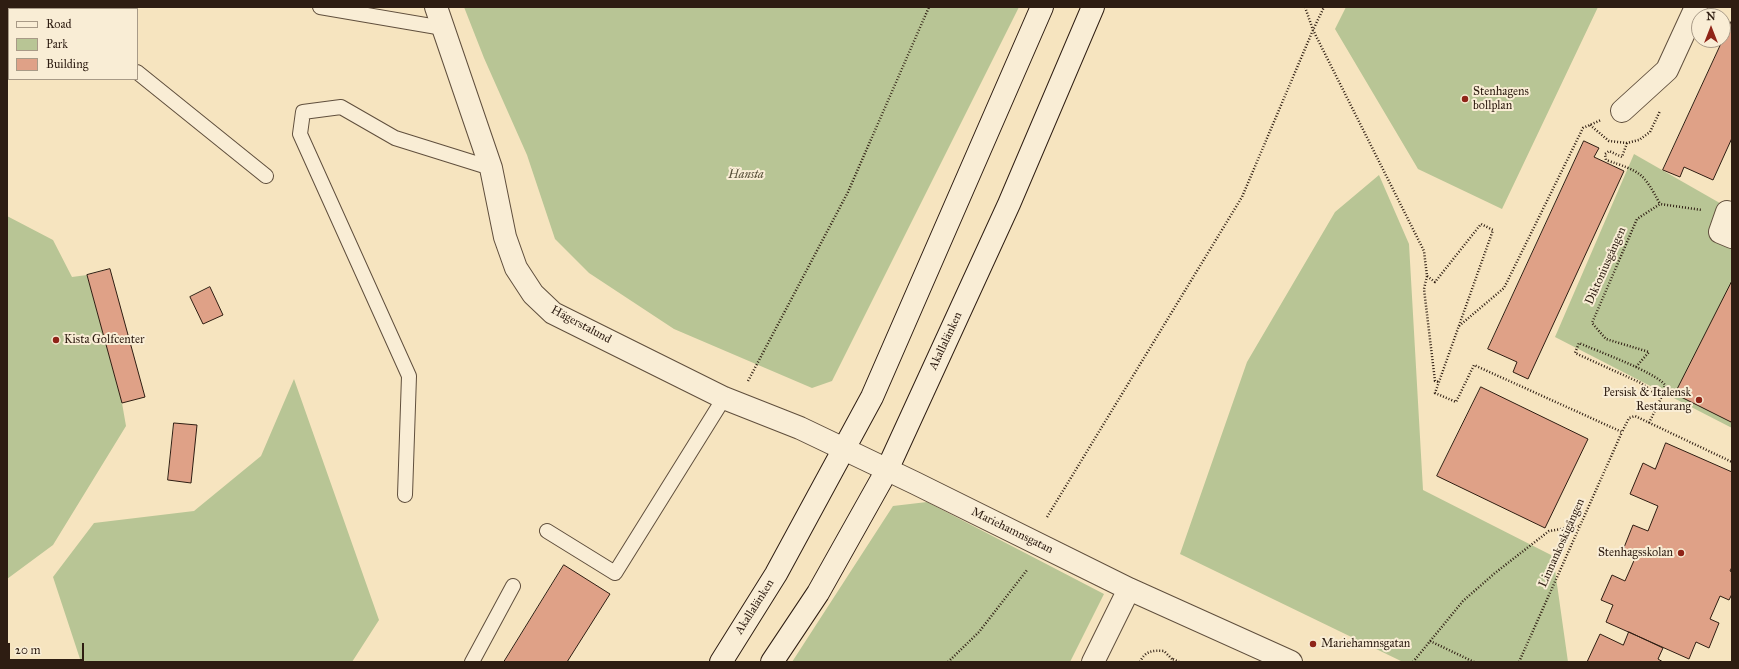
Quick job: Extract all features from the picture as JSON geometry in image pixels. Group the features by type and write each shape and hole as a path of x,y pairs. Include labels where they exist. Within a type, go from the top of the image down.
{"main road":[{"name":"Hägerstalund","path":"436,7 492,168 505,237 516,268 533,294 553,313 730,400 800,428 887,470"},
{"name":"Akallalänken","path":"721,662 776,574 872,397 1042,7"},
{"name":"Akallalänken","path":"772,662 818,593 887,470 1009,204 1093,7"},
{"path":"1622,111 1667,70 1696,7"},
{"path":"1727,212 1720,232 1732,238"},
{"name":"Mariehamnsgatan","path":"887,470 1129,589 1291,662"},
{"path":"1093,662 1129,589"}],"lane":[{"path":"320,7 443,28"},
{"path":"138,73 266,176"},
{"path":"405,495 409,376 300,134 303,112 341,107 395,138 492,168"},
{"path":"547,531 614,572 730,400"},
{"path":"472,662 513,586"}],"path":[{"path":"730,400 848,192 929,7"},
{"path":"1305,7 1313,30 1424,251 1427,276 1424,289 1434,381 1439,382"},
{"path":"1047,518 1242,197 1324,7"},
{"path":"1459,326 1504,288 1583,128 1622,111"},
{"path":"1627,143 1622,157 1609,151 1605,154 1606,160 1640,173 1649,183 1660,204 1727,212"},
{"name":"Diktoniusgången","path":"1636,368 1648,352 1606,339 1592,323 1637,219 1660,204"},
{"path":"1427,276 1435,282 1481,224 1494,230 1435,393 1456,402 1474,364 1622,432"},
{"path":"1649,423 1661,398 1665,385 1662,380 1578,343 1575,353 1641,383 1661,398"},
{"name":"Linnankoskigången","path":"1519,662 1629,418 1635,416 1732,462"},
{"path":"1413,662 1463,601 1495,573 1548,531 1580,526"},
{"path":"948,662 978,632 1027,570"},
{"path":"1430,641 1474,662"},
{"path":"1140,662 1143,655 1153,650 1164,651 1172,660 1179,662"}],"green space":[{"name":"Hansta","path":"464,7 1019,7 832,381 812,388 674,329 589,273 555,239 527,155 484,58"},
{"name":"Stenhagens bollplan","path":"1346,7 1598,7 1502,209 1418,169 1335,29"},
{"path":"1634,154 1732,210 1732,428 1555,337"},
{"path":"1379,175 1409,244 1423,490 1553,556 1568,662 1403,662 1180,554 1247,362 1335,212"},
{"name":"Kista Golfcenter","path":"7,216 53,240 72,277 87,275 122,403 126,426 53,545 7,579"},
{"path":"294,379 379,620 352,662 81,662 53,577 94,523 194,511 261,456"},
{"path":"927,502 1104,594 1070,662 792,662 893,506"}],"building":[{"path":"1732,20 1732,138 1713,180 1684,167 1680,177 1663,170 1719,48 1731,48"},
{"path":"1584,141 1599,148 1594,157 1624,171 1528,379 1513,372 1517,362 1488,349"},
{"path":"110,269 145,397 122,403 87,275"},
{"path":"1732,281 1732,421 1731,422 1675,394"},
{"path":"210,287 223,315 203,324 190,297"},
{"path":"1481,387 1588,439 1545,528 1437,476"},
{"path":"174,423 197,425 191,483 168,480"},
{"name":"Stenhagsskolan","path":"1666,443 1732,472 1732,567 1730,571 1732,572 1732,594 1729,600 1720,596 1710,619 1719,623 1709,648 1696,642 1689,659 1606,622 1613,605 1601,600 1612,575 1625,581 1636,556 1623,550 1633,525 1648,531 1658,506 1630,494 1643,463 1655,469"},
{"path":"564,565 610,594 567,662 504,662"},
{"path":"1629,632 1663,648 1658,659 1663,662 1587,662 1600,634 1623,645"}],"place":[{"name":"Stenhagens bollplan","path":"1465,99"},
{"name":"Kista Golfcenter","path":"56,340"},
{"name":"Persisk & Italensk Restaurang","path":"1699,400"},
{"name":"Stenhagsskolan","path":"1681,553"},
{"name":"Mariehamnsgatan","path":"1313,644"}]}
